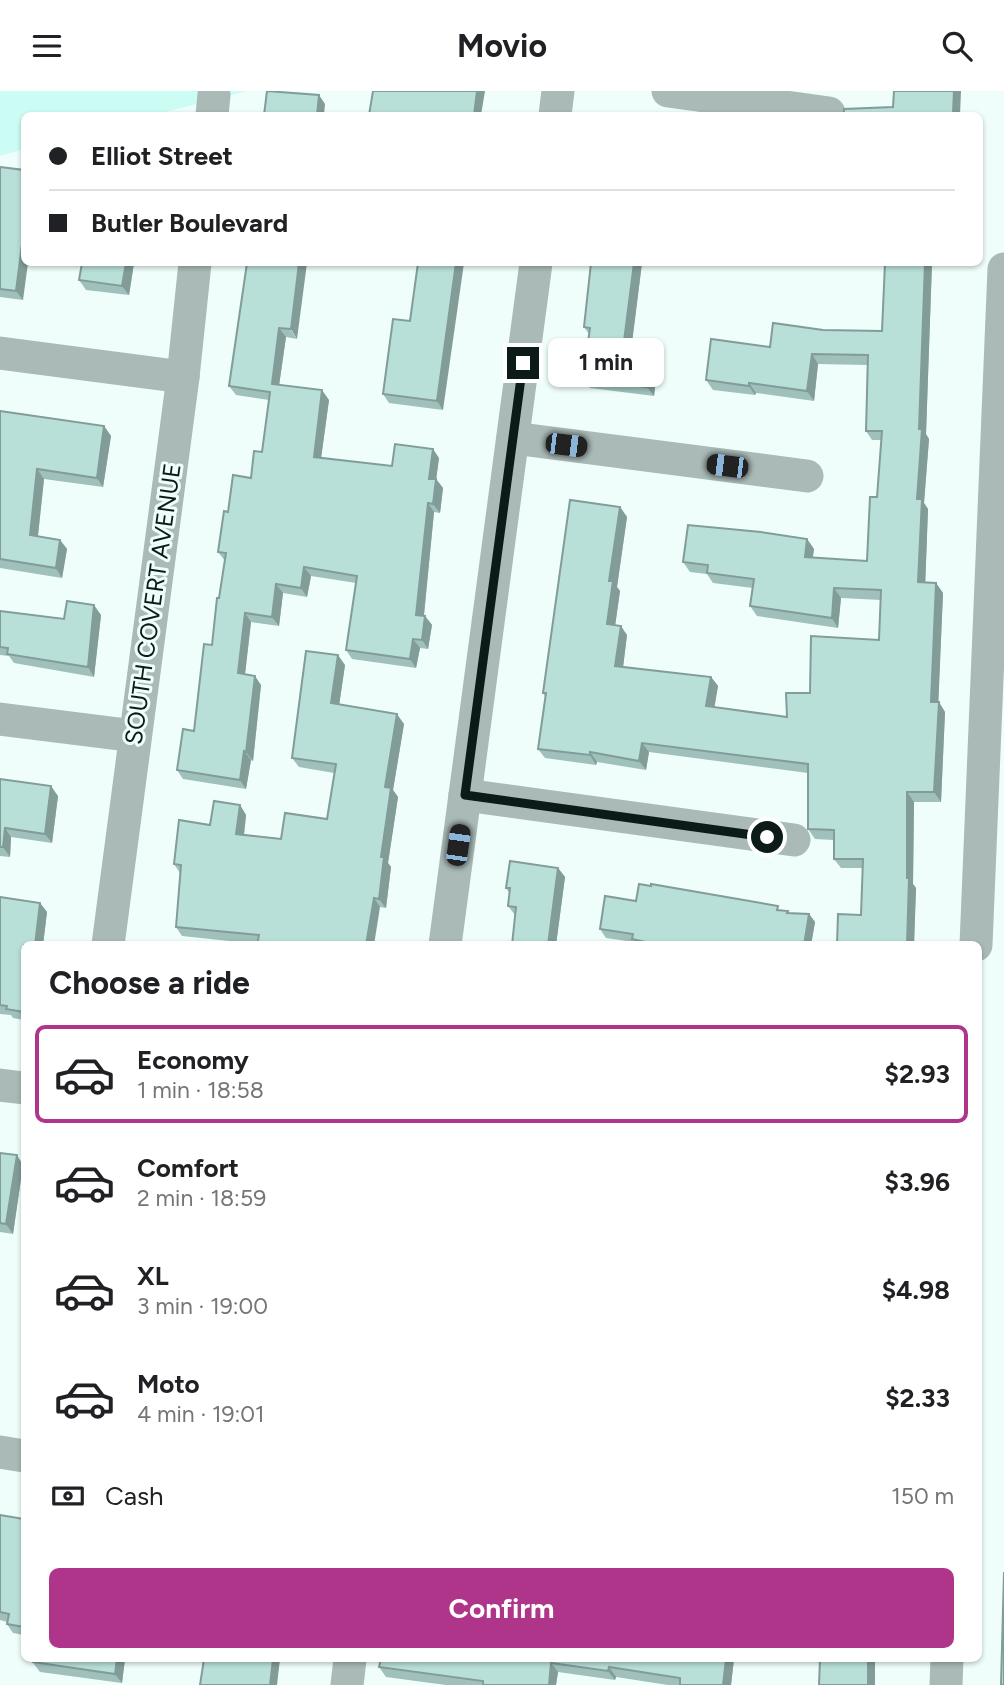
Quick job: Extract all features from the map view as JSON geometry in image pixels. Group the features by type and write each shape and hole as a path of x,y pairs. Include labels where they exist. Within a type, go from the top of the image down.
{"street":[{"path":"555,112 558,91"},
{"path":"668,91 822,112"},
{"name":"SOUTH COVERT AVENUE","path":"109,941 183,377 195,266"},
{"path":"446,941 536,266"},
{"path":"985,945 1004,268"},
{"path":"0,353 183,377"},
{"path":"513,438 807,476"},
{"path":"0,719 135,736"},
{"path":"465,795 794,840"},
{"path":"0,1085 21,1088"},
{"path":"0,1453 21,1456"},
{"path":"347,1685 350,1662"},
{"path":"946,1685 947,1662"}],"shaded area":[{"path":"0,91 247,91 166,112 21,112 21,150 0,156"}],"building":[{"path":"267,91 319,95 317,112 264,112"},
{"path":"373,91 477,91 474,112 370,112"},
{"path":"894,91 954,91 953,112 844,112 844,109 893,107"},
{"path":"0,167 21,170 21,252 16,291 0,289"},
{"path":"81,266 125,266 122,286 79,280"},
{"path":"247,266 299,266 291,329 279,328 272,384 322,390 314,457 392,466 395,444 433,449 429,479 436,479 433,504 428,503 416,615 425,616 422,640 413,639 410,659 346,650 357,576 304,567 301,588 276,584 272,617 245,613 238,673 255,676 240,780 177,770 183,729 194,731 204,644 212,645 217,598 226,553 218,552 224,511 228,512 233,475 251,478 254,451 262,452 270,392 229,386"},
{"path":"418,266 456,266 437,401 383,394 393,319 410,321"},
{"path":"591,266 634,266 623,349 651,353 647,387 583,378 590,328 584,327"},
{"path":"885,266 925,266 919,429 922,429 917,499 922,499 918,582 936,583 931,702 939,702 934,792 907,792 907,941 837,941 838,914 861,915 863,859 834,859 834,830 808,829 808,764 642,743 639,761 590,752 590,755 538,749 546,693 543,693 570,500 620,507 609,581 613,581 607,624 621,626 615,666 711,677 706,706 787,717 786,693 810,693 811,636 879,640 881,590 834,588 832,618 750,606 754,579 707,573 708,565 683,562 688,525 807,539 805,557 867,561 870,497 877,497 882,431 866,431 868,355 812,354 807,391 706,380 711,339 770,347 773,323 823,330 882,331"},
{"path":"0,411 104,426 97,478 37,469 30,535 60,540 56,568 0,559"},
{"path":"67,601 94,605 88,667 7,654 8,648 0,647 0,611 64,619"},
{"path":"306,651 338,655 331,703 397,714 385,787 391,788 381,857 384,857 379,899 374,898 367,941 258,941 259,935 176,927 181,865 174,864 179,820 210,825 214,801 240,805 236,834 281,839 285,813 327,819 336,764 292,758"},
{"path":"0,779 51,786 45,834 5,828 3,847 0,847"},
{"path":"510,861 558,868 549,941 512,941 516,907 508,906 510,888 506,888"},
{"path":"639,884 651,884 778,906 777,910 788,911 787,913 809,914 805,941 641,941 632,939 633,934 600,929 605,896 636,901"},
{"path":"0,897 40,903 35,941 21,941 21,1012 0,1005"},
{"path":"0,1153 17,1155 6,1224 0,1223"},
{"path":"0,1515 21,1518 21,1626 7,1624 9,1614 0,1612"},
{"path":"1004,1572 1004,1685 1001,1685"},
{"path":"33,1662 117,1662 115,1674"},
{"path":"204,1662 273,1662 270,1685 200,1685"},
{"path":"380,1662 726,1662 723,1685 680,1685 680,1678 609,1667 608,1671 551,1663 549,1685 483,1685 483,1681 379,1667"},
{"path":"820,1662 868,1662 868,1685 819,1685"}],"route":[{"path":"523,363 465,795 767,837"}]}
